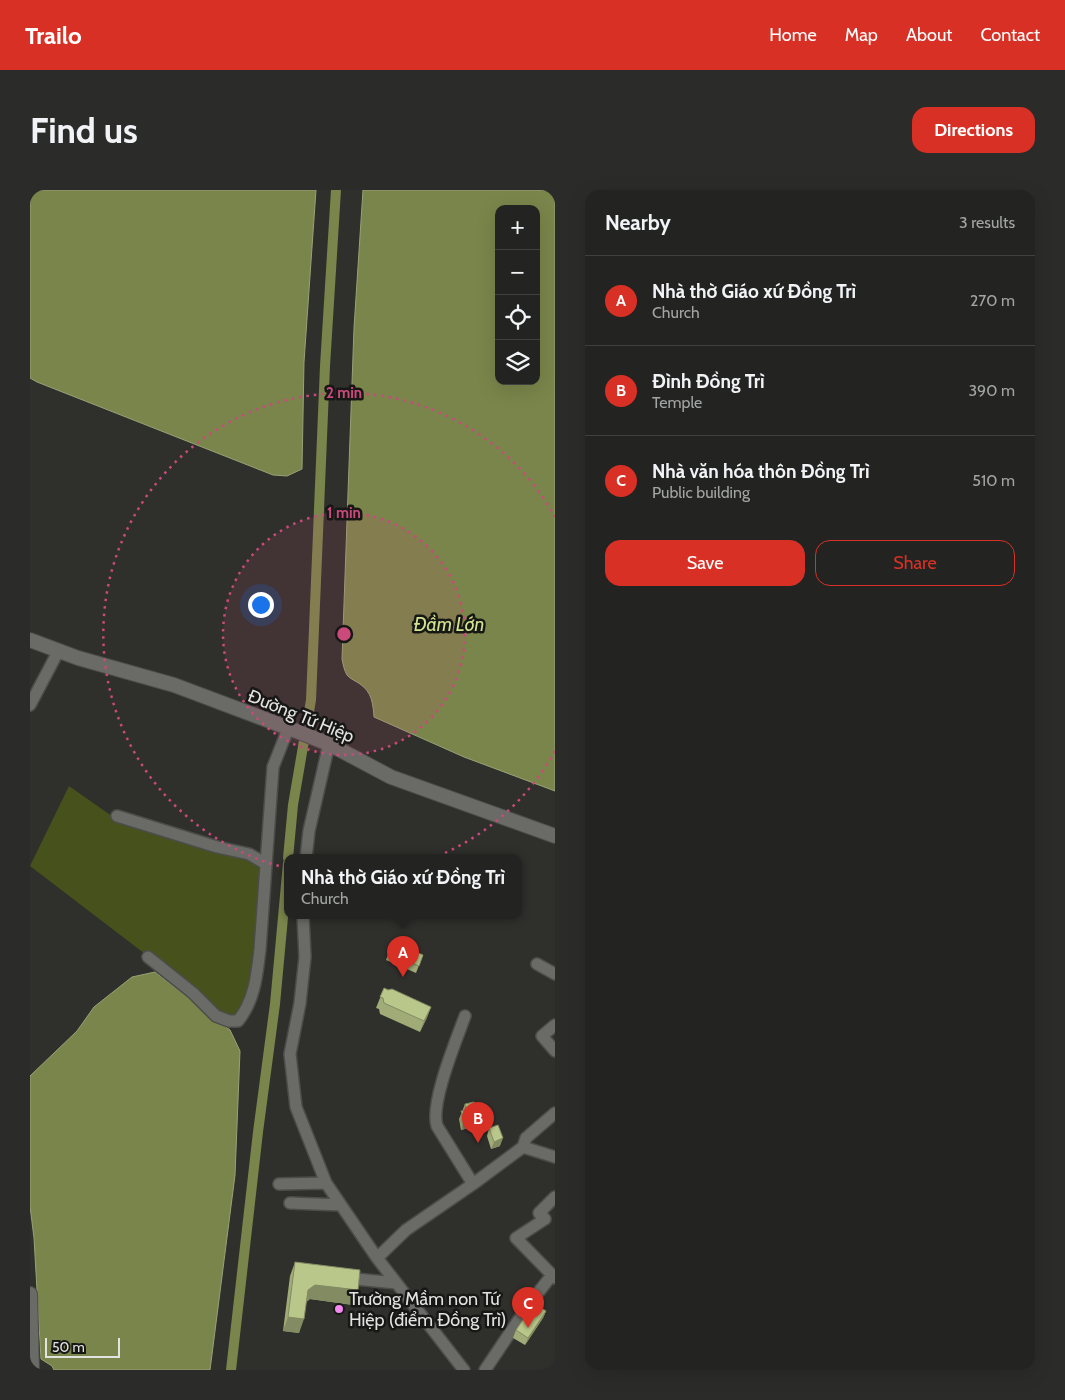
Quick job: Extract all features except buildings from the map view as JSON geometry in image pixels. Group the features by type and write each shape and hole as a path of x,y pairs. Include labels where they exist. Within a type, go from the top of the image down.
{"street":[{"name":"Đường Tứ Hiệp","path":"30,640 78,658 174,686 325,743 391,777 555,836"},
{"path":"30,706 59,650"},
{"path":"148,957 193,993 216,1016 229,1020 238,1020 247,1010 257,973 273,767 294,731"},
{"path":"306,854 325,743"},
{"path":"117,816 249,854 266,864"},
{"path":"303,919 305,957 300,1003 290,1054 296,1107 326,1183 377,1258 464,1370"},
{"path":"537,964 555,974"},
{"path":"465,1016 445,1073 435,1118 437,1126 473,1184"},
{"path":"555,1024 542,1036 555,1052"},
{"path":"377,1258 406,1230 523,1147 526,1138 555,1113"},
{"path":"523,1147 555,1156"},
{"path":"279,1184 326,1183"},
{"path":"486,1370 530,1303 553,1277 516,1238 546,1219 539,1212 555,1197"},
{"path":"290,1203 341,1205"},
{"path":"336,1277 396,1283"},
{"path":"30,1294 32,1370"}],"shaded area":[{"path":"69,786 126,826 243,858 263,868 247,1001 237,1017 221,1012 30,866"}],"water":[{"path":"30,190 316,190 304,362 302,469 287,476 273,475 30,378"},
{"name":"Đầm Lớn","path":"363,190 555,190 555,791 464,757 374,717 372,703 367,691 348,676 342,659 354,328"},
{"path":"155,972 230,1030 240,1051 235,1175 210,1370 54,1370 52,1366 41,1359 34,1238 30,1206 30,1076 77,1031 94,1007 132,977"}],"waterway":[{"path":"288,854 293,805 311,700 325,366 336,190"},
{"path":"231,1370 258,1132 275,1004 284,906"}],"place":[{"name":"Nhà thờ Giáo xứ Đồng Trì","path":"403,977"},
{"name":"Đình Đồng Trì","path":"478,1143"},
{"name":"Trường Mầm non Tứ Hiệp (điểm Đồng Trì)","path":"339,1309"},
{"name":"Nhà văn hóa thôn Đồng Trì","path":"528,1328"}]}
